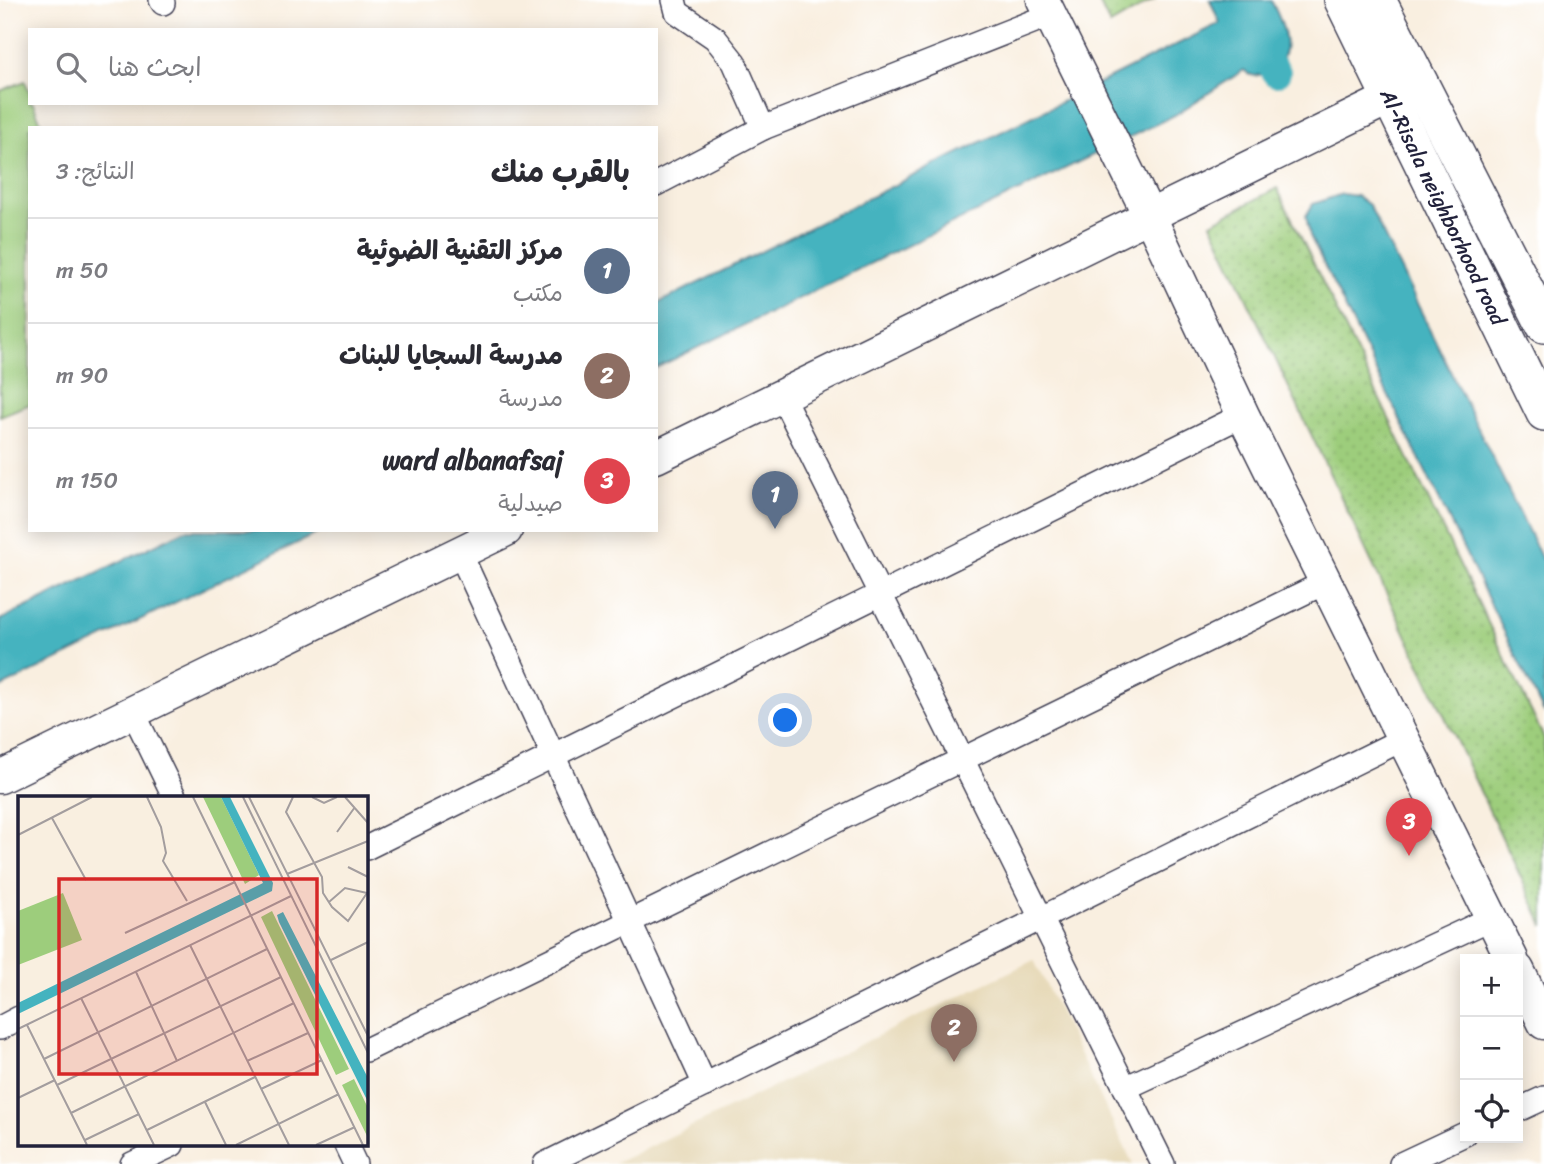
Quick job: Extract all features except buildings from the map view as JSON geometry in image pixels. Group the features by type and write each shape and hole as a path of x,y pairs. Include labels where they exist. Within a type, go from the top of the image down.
{"main road":[{"name":"Al-Risala neighborhood road","path":"1342,0 1544,413"},
{"name":"Al-Risala neighborhood road","path":"1378,0 1544,325"}],"street":[{"path":"674,0 677,12 715,38 734,62 763,128"},
{"path":"658,183 763,128 1047,7 1243,415 1510,954"},
{"path":"658,456 1390,99"},
{"path":"782,396 1163,1164"},
{"path":"368,847 1243,415"},
{"path":"0,777 502,532"},
{"path":"460,553 705,1085"},
{"path":"368,1049 1326,582"},
{"path":"133,712 174,796"},
{"path":"545,1164 1404,739"},
{"path":"1125,1088 1492,918"},
{"path":"1523,981 1544,1023"},
{"path":"0,1028 18,1019"},
{"path":"1523,1108 1544,1098"},
{"path":"1401,1164 1460,1136"},
{"path":"132,1164 170,1146"},
{"path":"346,1146 355,1164"}],"shaded area":[{"path":"1034,960 1133,1164 614,1164"}],"green space":[{"path":"1098,0 1153,0 1110,25"},
{"path":"25,81 28,105 34,105 42,126 28,126 28,405 0,416 0,91"},
{"path":"1277,188 1544,738 1544,926 1211,223"}],"water":[{"path":"1210,0 1271,0 1286,41 1282,59 1275,67 1256,76 1244,70 1175,115 658,367 658,303 1220,23"},
{"path":"1342,194 1357,196 1369,205 1544,563 1544,713 1310,236 1306,216 1313,204"},
{"path":"181,532 320,532 0,688 0,620"}],"place":[{"name":"مركز التقنية الضوئية","path":"775,529"},
{"name":"ward albanafsaj","path":"1409,856"},
{"name":"مدرسة السجايا للبنات","path":"954,1062"}]}
